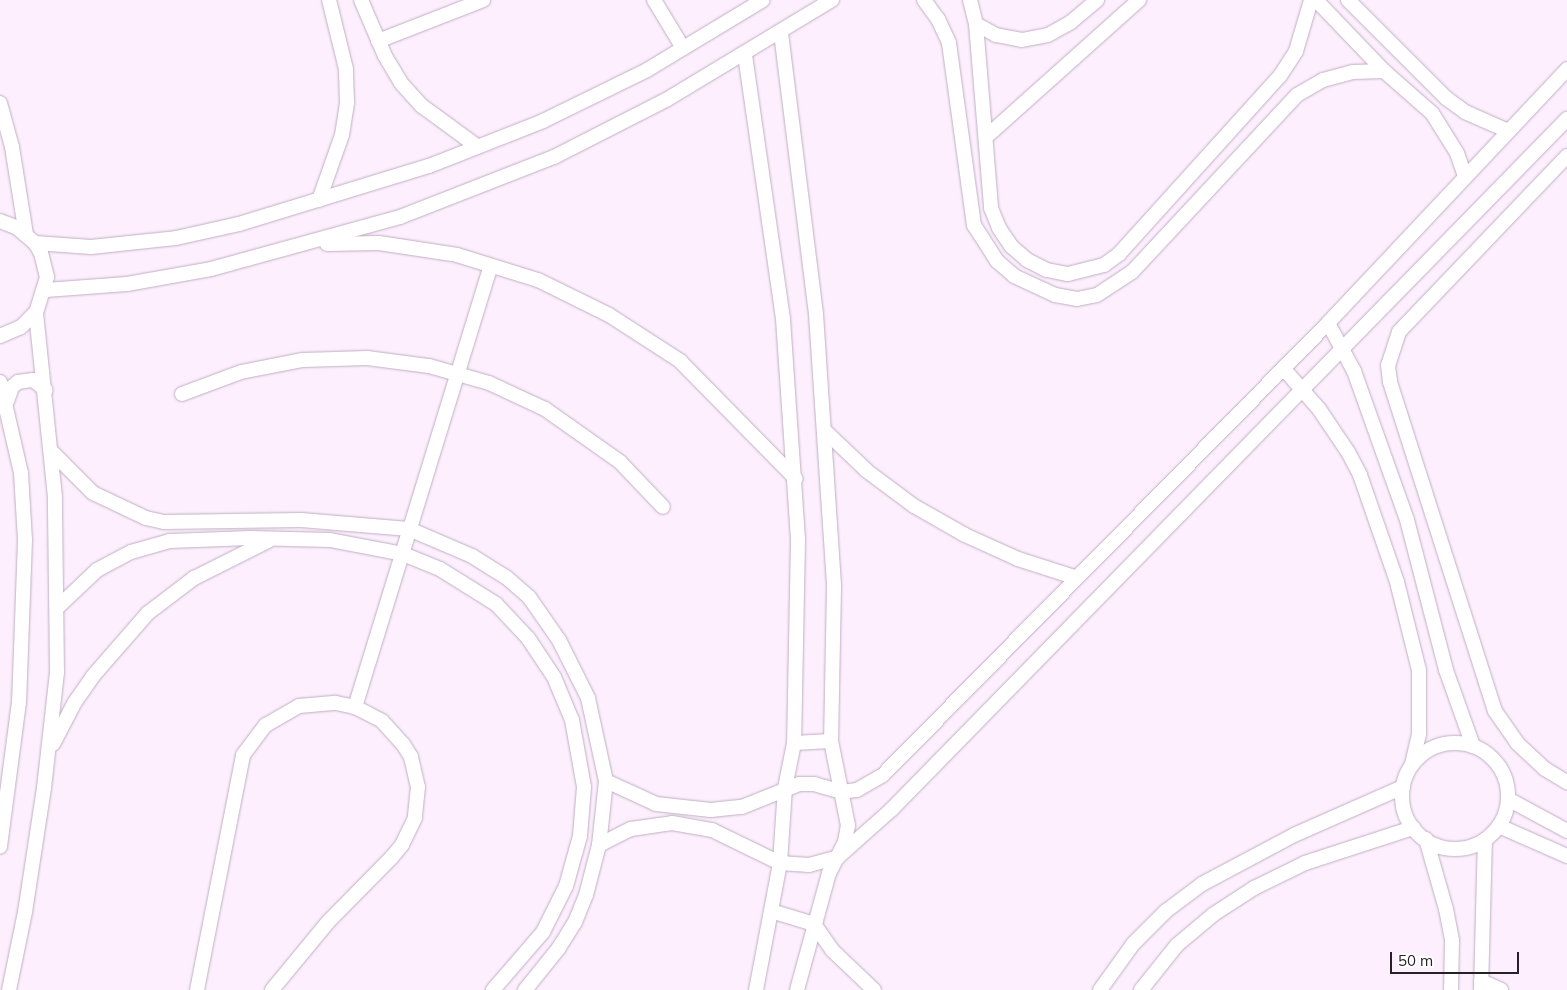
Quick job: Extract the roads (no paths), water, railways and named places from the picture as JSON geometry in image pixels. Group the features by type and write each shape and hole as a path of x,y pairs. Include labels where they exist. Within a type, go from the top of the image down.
{"street":[{"path":"319,200 342,135 347,102 346,69 330,0"},
{"path":"361,0 378,41 402,82 422,106 478,147"},
{"path":"378,41 483,0"},
{"path":"654,0 683,48"},
{"path":"0,222 30,239 91,247 138,244 239,224 378,183 543,121 683,48 763,0"},
{"path":"46,290 127,284 211,269 311,244 400,217 554,157 666,100 781,33 832,0"},
{"path":"924,0 938,19 949,43 974,225 997,261 1014,276 1055,295 1077,298 1097,295 1127,277 1297,95 1323,80 1353,72 1384,71"},
{"path":"970,0 976,24 987,136 991,208 999,228 1011,246 1027,260 1047,270 1068,274 1104,265 1132,240 1280,76 1296,51 1312,0"},
{"path":"976,24 996,34 1022,40 1048,35 1071,22 1097,0"},
{"path":"987,136 1139,0"},
{"path":"1316,0 1384,71 1432,113 1450,139 1465,176"},
{"path":"1348,0 1446,98 1465,112 1508,131"},
{"path":"781,33 816,314 834,587 830,741 848,825 838,857 829,873 796,990"},
{"path":"745,54 783,319 796,479 794,743 785,788 780,863 756,990"},
{"path":"606,781 648,801 692,810 742,807 785,788 814,784 842,792 871,784 883,775 1074,577 1328,323 1567,69"},
{"path":"0,103 12,147 30,239 45,265 46,290 36,312 21,327 0,336"},
{"path":"599,845 638,827 685,824 725,835 780,863 809,865 838,857 891,810 1303,389 1344,350 1567,119"},
{"path":"0,157 12,147"},
{"path":"1567,156 1399,332 1388,365 1390,382 1495,711 1516,743 1545,769 1567,782"},
{"path":"311,244 379,243 457,255 538,280 609,315 680,361 796,479"},
{"path":"355,707 403,554 409,529 460,374 491,266"},
{"path":"9,990 25,912 49,754 57,672 58,607 51,452 46,390 36,312"},
{"path":"1328,323 1344,350 1407,520 1446,670 1473,746"},
{"path":"182,394 241,372 327,359 398,361 460,374 518,395 572,425 620,462 663,507"},
{"path":"1283,368 1303,389 1334,430 1360,475 1397,582 1419,670 1418,734 1412,766 1403,787 1405,813 1413,828 1426,839 1455,849 1485,840 1499,826 1508,799 1507,785 1495,761 1473,746 1446,744 1433,748 1412,766"},
{"path":"7,402 12,387 18,382 33,380 46,390"},
{"path":"0,382 7,402 21,473 25,580 19,702 0,846"},
{"path":"824,430 867,470 914,506 1018,559 1074,577"},
{"path":"51,452 93,493 128,512 155,520 301,520 409,529 472,556 529,597 560,640 588,698 606,781 599,845 575,922 558,949 525,990"},
{"path":"58,607 97,570 150,545 210,539 330,540 403,554 440,569 477,590 513,620 554,677 578,742 583,811 575,862 566,886 543,932 493,990"},
{"path":"49,754 75,702 93,676 148,613 202,573 272,539"},
{"path":"196,990 244,754 266,725 299,706 336,703 355,707 382,721 403,744 410,757 418,787 415,818 402,846 328,922 272,990"},
{"path":"794,743 830,741"},
{"path":"1100,990 1133,944 1166,911 1202,884 1294,835 1403,787"},
{"path":"1508,799 1567,831"},
{"path":"1499,826 1567,856"},
{"path":"1141,990 1178,945 1214,914 1254,888 1314,860 1413,828"},
{"path":"1426,839 1440,879 1452,940 1451,990"},
{"path":"1485,840 1481,986 1501,990"},
{"path":"771,911 814,924 832,950 874,990"}]}
